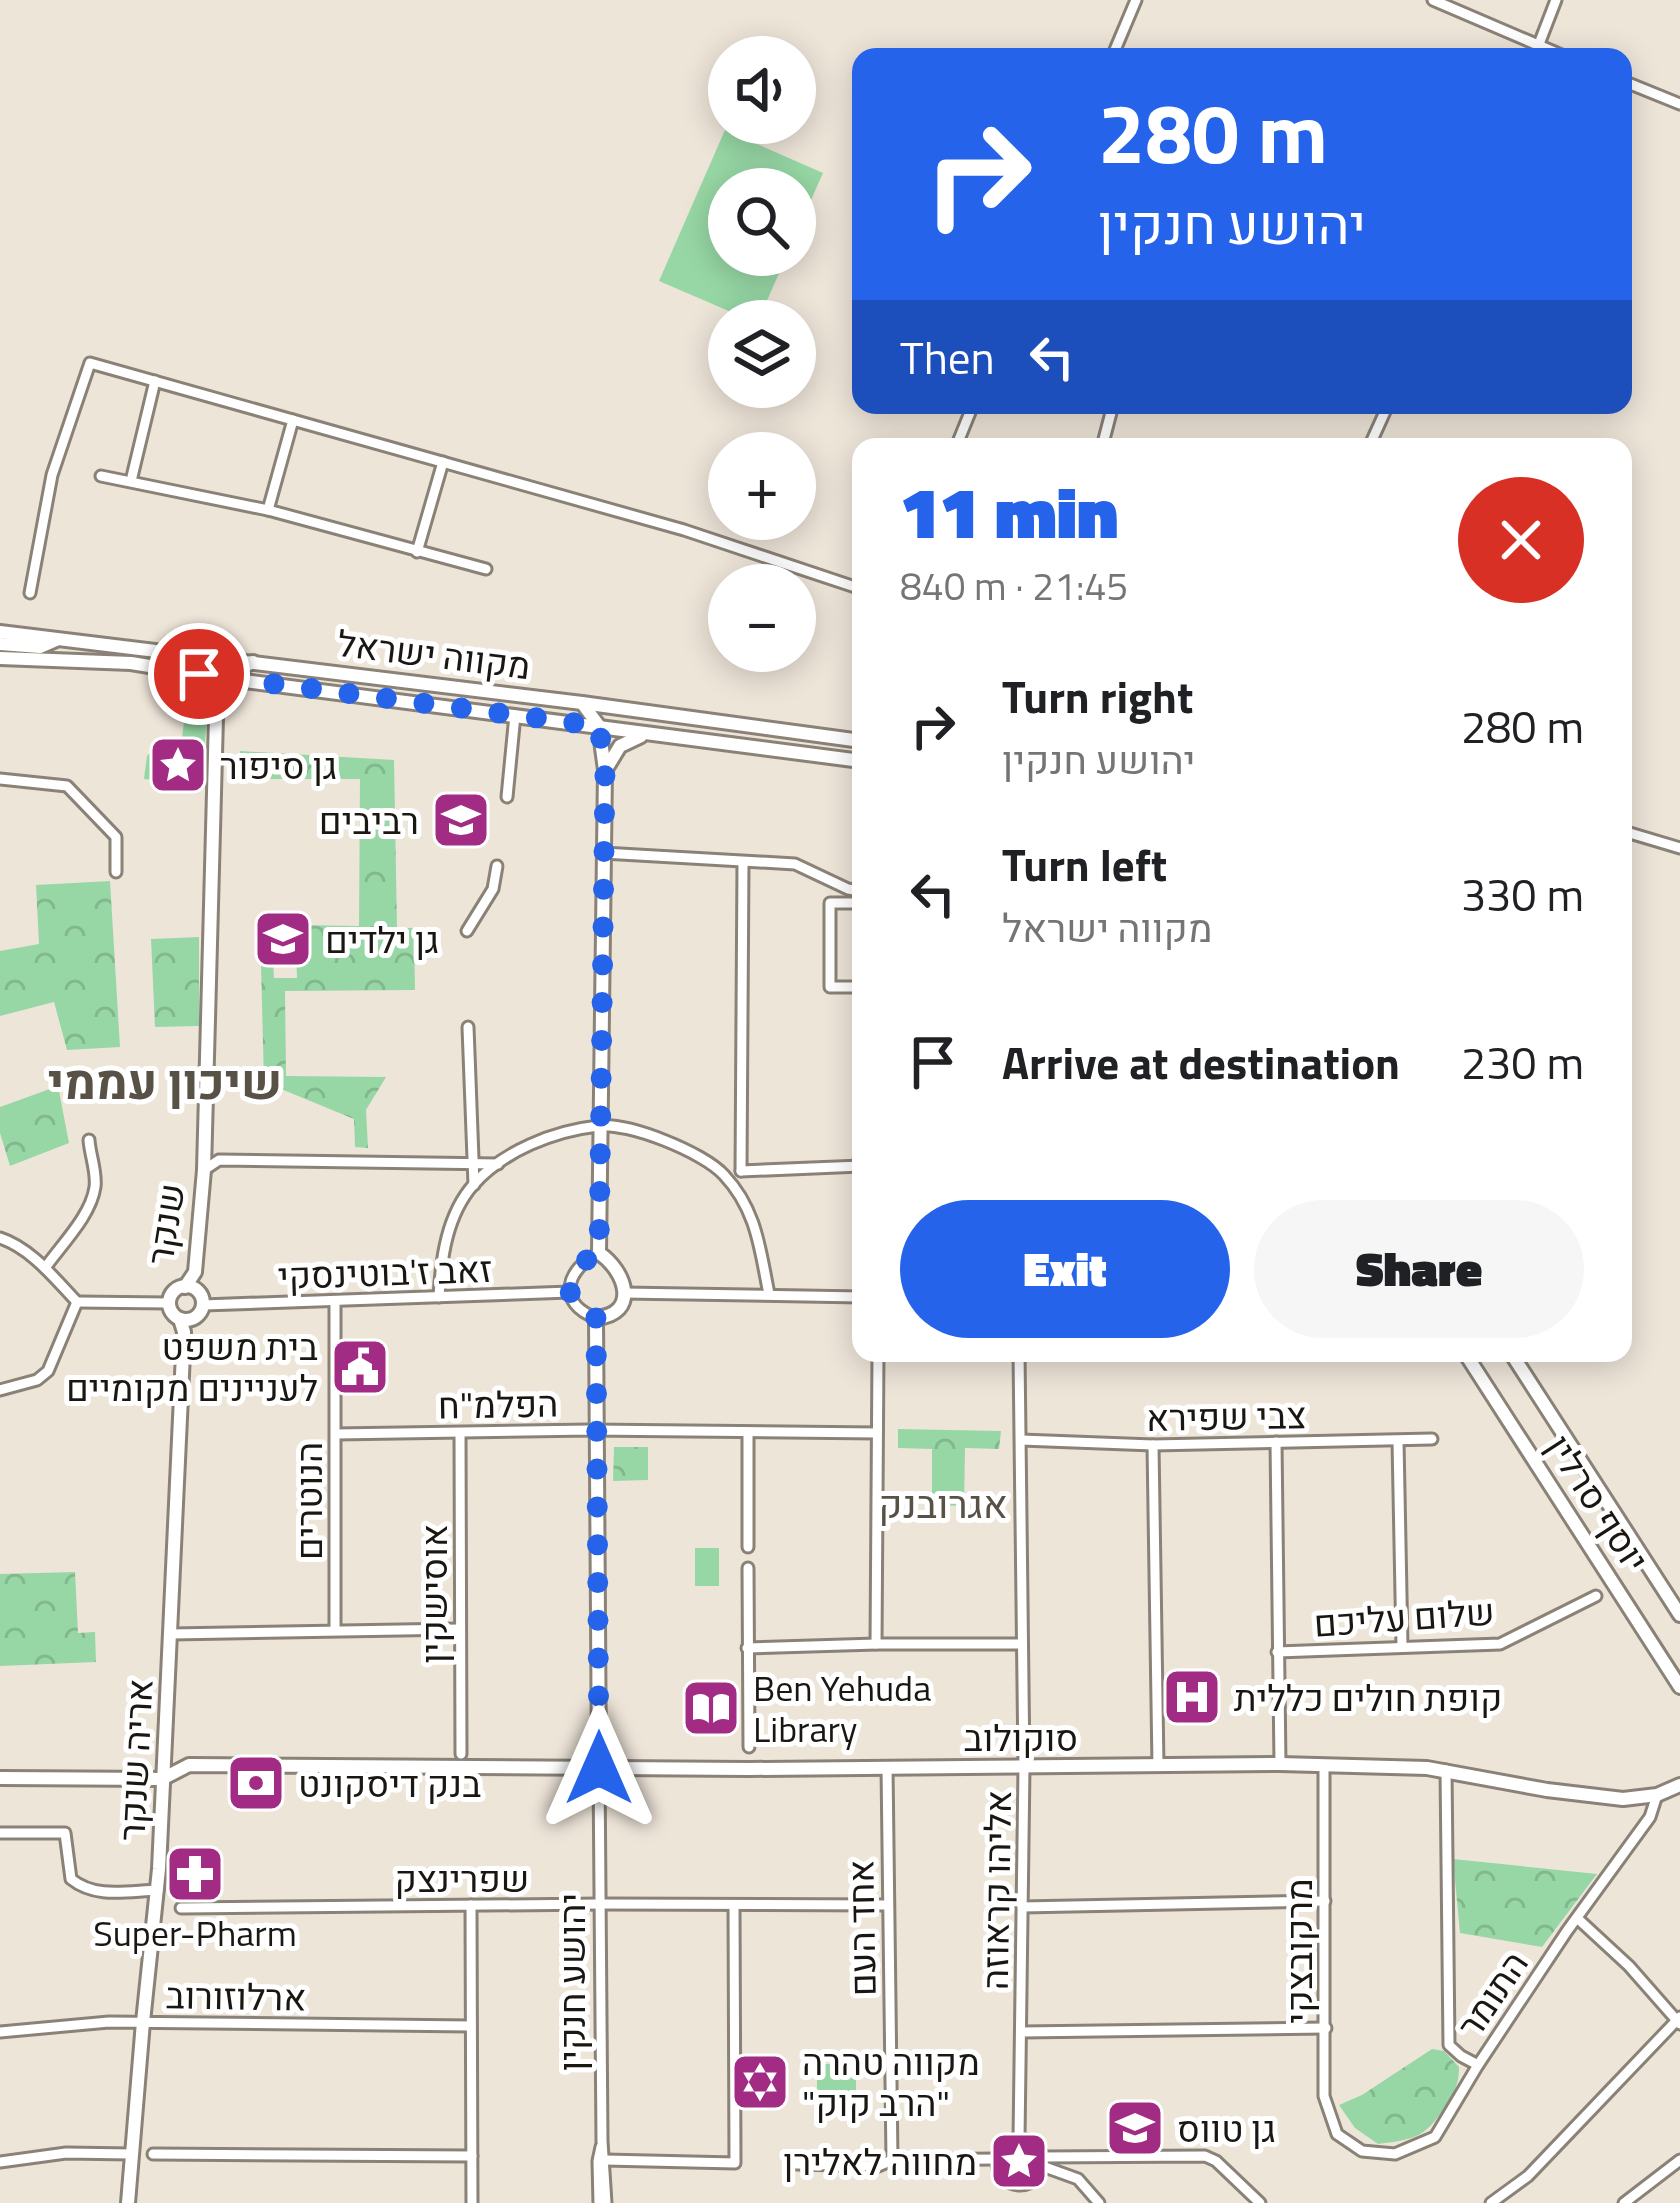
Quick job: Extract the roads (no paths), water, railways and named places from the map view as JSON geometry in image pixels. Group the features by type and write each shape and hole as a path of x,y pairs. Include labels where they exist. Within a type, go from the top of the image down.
{"street":[{"path":"1116,48 1136,0"},
{"path":"1433,0 1530,48"},
{"path":"1537,48 1556,0"},
{"path":"1632,85 1680,104"},
{"path":"30,593 52,475 90,362 684,530 852,586"},
{"path":"131,481 155,381"},
{"path":"268,510 293,420"},
{"path":"417,552 442,462"},
{"path":"101,476 268,510 486,569"},
{"name":"מקווה ישראל","path":"0,632 852,740"},
{"path":"0,644 40,647 63,638"},
{"path":"40,647 59,659"},
{"name":"מקווה ישראל","path":"0,658 168,668 852,760"},
{"path":"204,1169 216,717 230,679 255,662"},
{"path":"168,668 202,689 216,717"},
{"path":"583,703 599,726 605,770 599,1253"},
{"path":"507,797 515,716"},
{"path":"605,770 620,746 650,734"},
{"path":"0,779 68,786 116,837 116,872"},
{"path":"1632,834 1680,848"},
{"path":"604,853 795,864 852,890"},
{"path":"741,1171 742,862"},
{"path":"467,931 493,889 497,866"},
{"path":"852,903 830,903 830,987 852,987"},
{"path":"468,1027 473,1185"},
{"path":"439,1297 447,1236 473,1185 541,1139 602,1125 675,1142 722,1172 754,1221 769,1294"},
{"path":"45,1268 94,1192 88,1139"},
{"path":"204,1169 219,1160 498,1164"},
{"path":"722,1172 852,1166"},
{"name":"שנקר","path":"185,1287 195,1272 204,1169"},
{"path":"0,1238 45,1268 77,1302 169,1303"},
{"path":"599,1253 618,1268 624,1293 612,1314 596,1318 578,1308 570,1292 574,1272 599,1253"},
{"path":"185,1287 198,1292 203,1305 195,1318 180,1319 169,1303 172,1294 185,1287"},
{"name":"זאב ז'בוטינסקי","path":"203,1305 570,1292"},
{"path":"624,1293 852,1297"},
{"name":"הנוטרים","path":"334,1301 335,1630"},
{"path":"0,1390 37,1380 48,1371 77,1302"},
{"name":"יהושע חנקין","path":"596,1318 602,2203"},
{"name":"אריה שנקר","path":"128,2203 158,1890 184,1332 180,1319"},
{"path":"876,1644 878,1362"},
{"name":"אליהו קראוזה","path":"1019,1362 1024,1766 1019,2139"},
{"name":"יוסף סרלין","path":"1471,1362 1680,1687"},
{"name":"יוסף סרלין","path":"1517,1362 1680,1615"},
{"name":"אוסישקין","path":"460,1432 461,1754"},
{"name":"הפלמ\"ח","path":"336,1434 877,1432"},
{"path":"748,1433 748,1547"},
{"name":"צבי שפירא","path":"1021,1440 1153,1445 1432,1438"},
{"path":"1398,1441 1402,1646"},
{"path":"1276,1442 1280,1764"},
{"path":"1153,1445 1159,1766"},
{"path":"748,1568 749,1747"},
{"name":"שלום עליכם","path":"1277,1652 1500,1644 1596,1596"},
{"path":"172,1634 459,1629"},
{"path":"747,1648 1022,1644"},
{"name":"סוקולוב","path":"0,1778 162,1779 189,1765 1280,1764 1445,1770 1547,1790 1623,1798 1657,1795 1680,1785"},
{"name":"מרקובצקי","path":"1324,1765 1324,2096 1337,2134"},
{"name":"אחד העם","path":"886,1767 892,2160"},
{"path":"1445,1770 1449,2045 1478,2065"},
{"name":"התומר","path":"1337,2134 1362,2151 1395,2154 1435,2137 1576,1918 1650,1817 1657,1795"},
{"path":"0,1833 65,1833 71,1879 85,1889 158,1890"},
{"path":"1022,1907 1325,1901"},
{"path":"470,1905 472,2203"},
{"path":"605,2160 735,2162 734,1905"},
{"name":"שפרינצק","path":"181,1908 888,1905"},
{"path":"1491,2203 1528,2176 1679,2020 1576,1918"},
{"name":"ארלוזורוב","path":"0,2032 143,2022 471,2026"},
{"path":"1022,2032 1326,2028"},
{"path":"1042,2162 1036,2178 1018,2185 1004,2179 997,2166 1004,2145 1019,2139 1034,2144 1042,2162 1078,2179"},
{"name":"יהושע חנקין","path":"602,2141 598,2161 602,2203"},
{"path":"0,2162 66,2153 131,2154"},
{"path":"153,2154 472,2156"},
{"path":"1042,2162 1082,2156 1205,2156 1260,2203"},
{"path":"1082,2156 1073,2166 1099,2203"},
{"path":"796,2164 878,2166 892,2160 997,2159"},
{"path":"1624,2203 1680,2161"},
{"path":"1017,2203 1018,2185"}],"place":[{"name":"גן סיפור","path":"178,765"},
{"name":"רביבים","path":"461,820"},
{"name":"גן ילדים","path":"283,939"},
{"name":"בית משפט לעניינים מקומיים","path":"360,1367"},
{"name":"קופת חולים כללית","path":"1192,1697"},
{"name":"Ben Yehuda Library","path":"711,1708"},
{"name":"בנק דיסקונט","path":"256,1783"},
{"name":"Super-Pharm","path":"195,1874"},
{"name":"מקווה טהרה \"הרב קוק\"","path":"760,2082"},
{"name":"גן טווס","path":"1135,2128"},
{"name":"מחווה לאלירן","path":"1019,2161"}],"district":[{"name":"שיכון עממי","path":"165,1081"},
{"name":"אגרובנק","path":"943,1503"}]}
